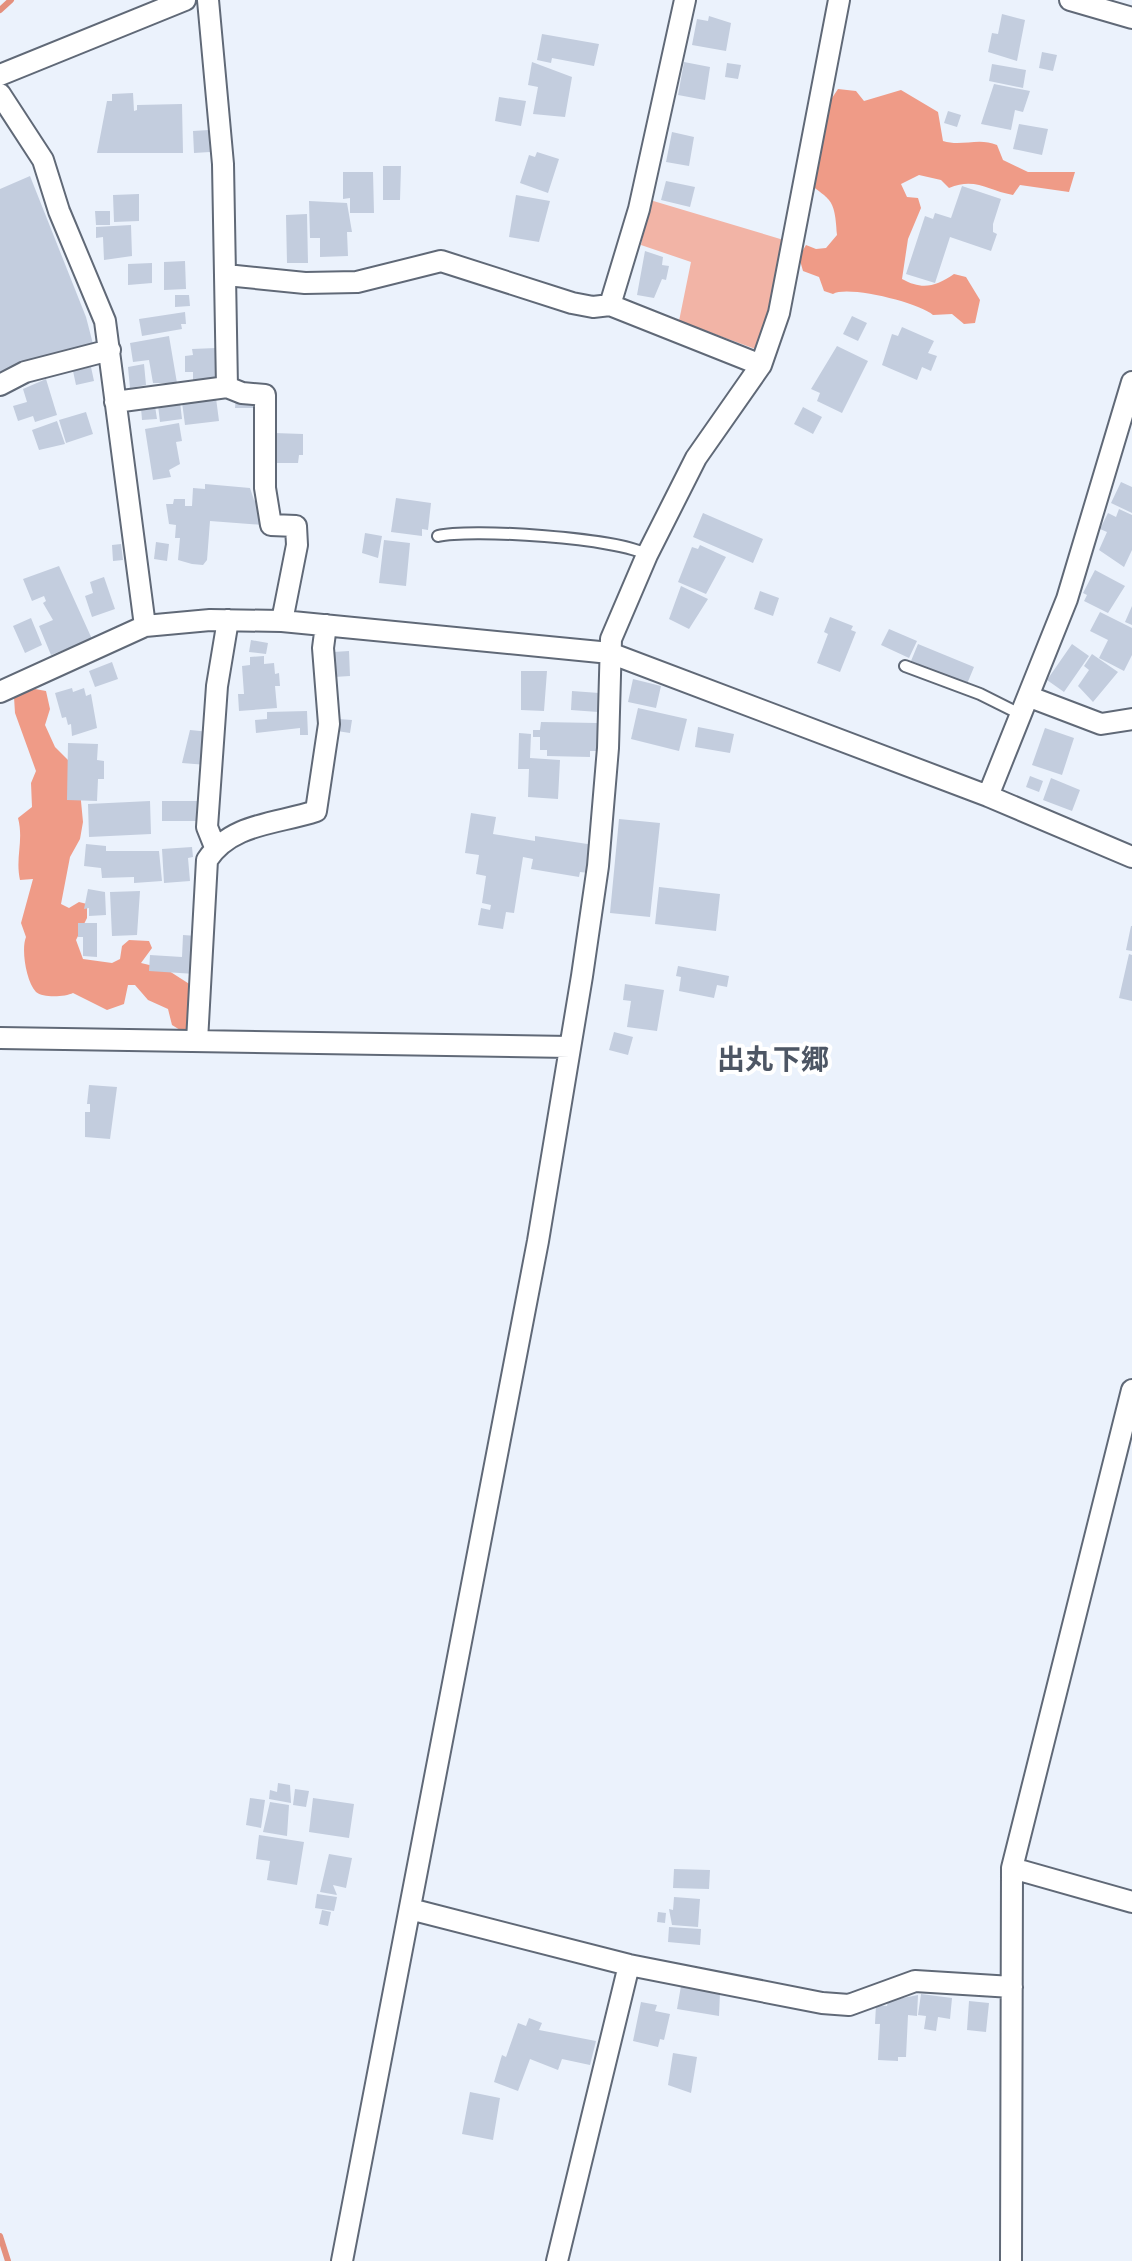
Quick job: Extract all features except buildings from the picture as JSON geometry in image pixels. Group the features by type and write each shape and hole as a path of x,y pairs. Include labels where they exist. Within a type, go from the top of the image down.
{"street":[{"path":"0,75 185,0"},
{"path":"208,0 223,164 227,387"},
{"path":"610,305 639,209 685,0"},
{"path":"342,2261 538,1241 598,866 608,748 611,639 647,555 696,458 761,365 779,313 839,0"},
{"path":"1070,0 1132,18"},
{"path":"0,94 43,160 59,211 105,321 145,626"},
{"path":"226,275 305,283 357,282 441,261 572,303 593,307 610,305 761,365"},
{"path":"0,385 25,372 110,350"},
{"path":"988,796 1067,599 1132,382"},
{"path":"115,402 227,387 242,393 265,395 265,488 271,525 296,526 297,545 282,621"},
{"path":"215,847 207,827 217,686 228,620"},
{"path":"0,692 145,626 228,620 282,621 610,653 988,796 1132,857"},
{"path":"197,1041 207,860 215,847 242,829 316,811 329,724 323,648 326,625"},
{"path":"1026,706 1101,724 1132,719"},
{"path":"0,1038 570,1047"},
{"path":"1011,2261 1012,1868 1132,1390"},
{"path":"1012,1868 1132,1902"},
{"path":"410,1909 629,1965 835,2004 849,2005 915,1981 1012,1987"},
{"path":"557,2261 629,1965"}],"lane":[{"path":"438,536 539,537 626,546 647,555"},
{"path":"905,666 980,694 1026,706"}],"shaded area":[{"path":"838,89 856,91 864,101 901,90 938,112 943,141 997,145 1003,160 1028,172 1075,172 1069,192 1020,185 1013,195 975,184 949,188 941,180 919,175 901,184 907,197 918,198 921,208 908,239 902,279 928,286 954,274 966,277 980,300 975,323 964,324 952,314 933,315 914,305 884,297 853,292 833,294 824,291 819,277 803,271 799,257 806,245 816,249 826,248 837,235 832,204 800,175 797,156 802,149 823,141 830,101"},
{"path":"650,200 787,241 758,350 679,321 691,262 641,245"},
{"path":"35,689 46,691 50,709 45,725 55,747 78,770 83,822 80,839 70,857 61,904 69,908 79,902 87,904 87,918 76,940 83,959 112,963 120,959 122,946 129,940 149,941 152,948 141,963 166,969 194,987 193,1038 172,1025 168,1009 148,1000 135,985 128,985 124,1004 107,1010 73,993 54,996 39,994 30,980 24,957 26,937 21,923 33,879 20,880 18,818 32,807 31,783 36,771 15,713 14,697"}],"waterway":[{"path":"0,10 11,0"},
{"path":"0,2236 8,2261"}],"district":[{"name":"出丸下郷","path":"773,1059"}]}
